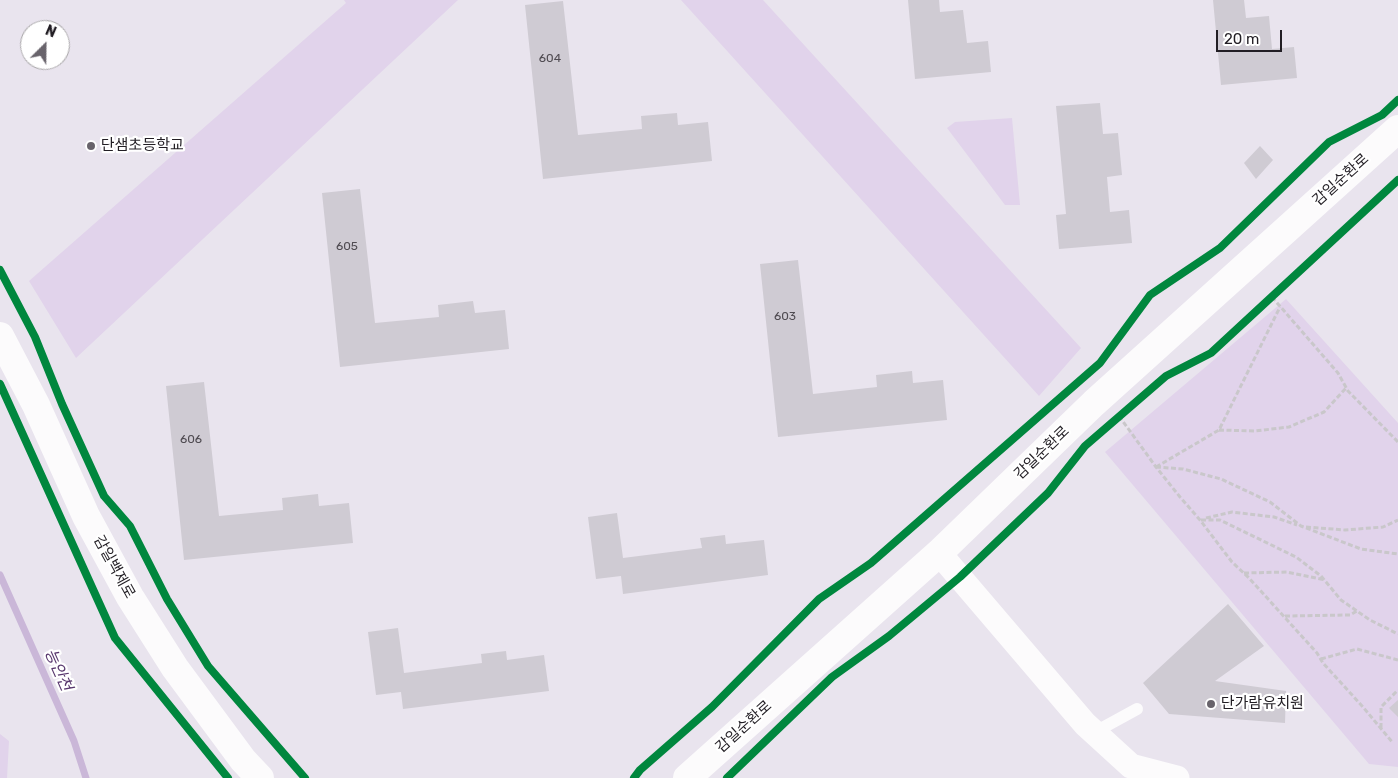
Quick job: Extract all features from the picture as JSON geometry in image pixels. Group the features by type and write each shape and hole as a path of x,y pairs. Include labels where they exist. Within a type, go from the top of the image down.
{"street":[{"name":"감일순환로","path":"687,778 939,553 1094,404 1398,129"},
{"name":"감일백제로","path":"0,336 36,405 86,516 130,597 175,668 243,760 260,778"},
{"path":"939,553 1086,724 1130,766 1177,778"}],"lane":[{"path":"1095,732 1137,709"}],"path":[{"path":"1265,303 1279,291"},
{"path":"1272,297 1338,373 1346,388 1398,442"},
{"path":"1219,430 1280,307"},
{"path":"1156,467 1219,430 1255,431 1288,426 1324,412 1346,388"},
{"path":"1112,422 1126,411"},
{"path":"1119,416 1156,467 1232,562 1285,616 1393,743"},
{"path":"1156,467 1184,469 1221,479 1270,502 1301,526 1346,530 1383,528 1398,520"},
{"path":"1200,520 1232,512 1274,517 1361,549 1398,554"},
{"path":"1200,520 1220,520 1296,557 1321,576 1341,600 1370,620 1398,634"},
{"path":"1244,573 1287,572 1325,580"},
{"path":"1285,616 1350,615 1357,611"},
{"path":"1321,659 1357,649 1398,660"},
{"path":"1381,728 1381,707 1398,690"}],"shaded area":[{"path":"344,0 458,0 76,358 29,281 346,3"},
{"path":"681,0 763,0 1081,348 1039,396"},
{"path":"1012,118 1020,205 1005,205 947,128 955,122"},
{"path":"1286,299 1398,423 1398,767 1369,764 1105,452"},
{"path":"0,734 9,741 7,778 0,778"}],"building":[{"path":"908,0 939,0 940,12 963,10 967,43 988,41 991,72 915,79"},
{"path":"1213,0 1244,0 1246,18 1269,16 1272,49 1294,47 1297,78 1221,85"},
{"path":"563,1 578,135 642,129 641,116 677,113 678,125 708,122 712,161 543,179 525,5"},
{"path":"1100,103 1103,134 1118,133 1122,175 1107,177 1110,212 1129,210 1132,243 1059,249 1056,215 1066,214 1056,106"},
{"path":"1260,146 1273,160 1256,179 1244,163"},
{"path":"360,189 375,323 439,317 438,305 473,301 475,313 505,310 509,349 340,367 322,193"},
{"path":"798,260 813,394 877,387 876,375 912,371 913,383 943,380 947,420 778,437 760,264"},
{"path":"204,382 219,516 283,510 282,498 318,494 319,506 349,503 353,543 184,560 166,386"},
{"path":"617,513 623,558 702,548 700,538 725,535 726,544 764,540 768,575 623,594 621,576 596,579 588,517"},
{"path":"1228,604 1264,646 1215,681 1286,691 1285,723 1169,714 1143,683"},
{"path":"398,628 404,673 482,663 481,654 506,651 507,660 544,655 549,691 403,709 401,692 376,695 368,632"},
{"path":"1398,700 1398,717 1389,708"}],"waterway":[{"name":"능안천","path":"0,575 74,741 86,778"}],"cycle path":[{"path":"634,778 640,770 712,707 819,599 871,563 1100,363 1150,295 1220,248 1329,142 1382,115 1398,100"},
{"path":"727,778 832,677 889,636 960,577 1048,493 1085,446 1166,376 1211,353 1398,180"},
{"path":"0,270 35,337 62,404 104,496 130,526 167,599 208,666 305,778"},
{"path":"0,384 115,638 228,778"}],"place":[{"name":"단샘초등학교","path":"91,146"},
{"name":"단가람유치원","path":"1211,704"}]}
